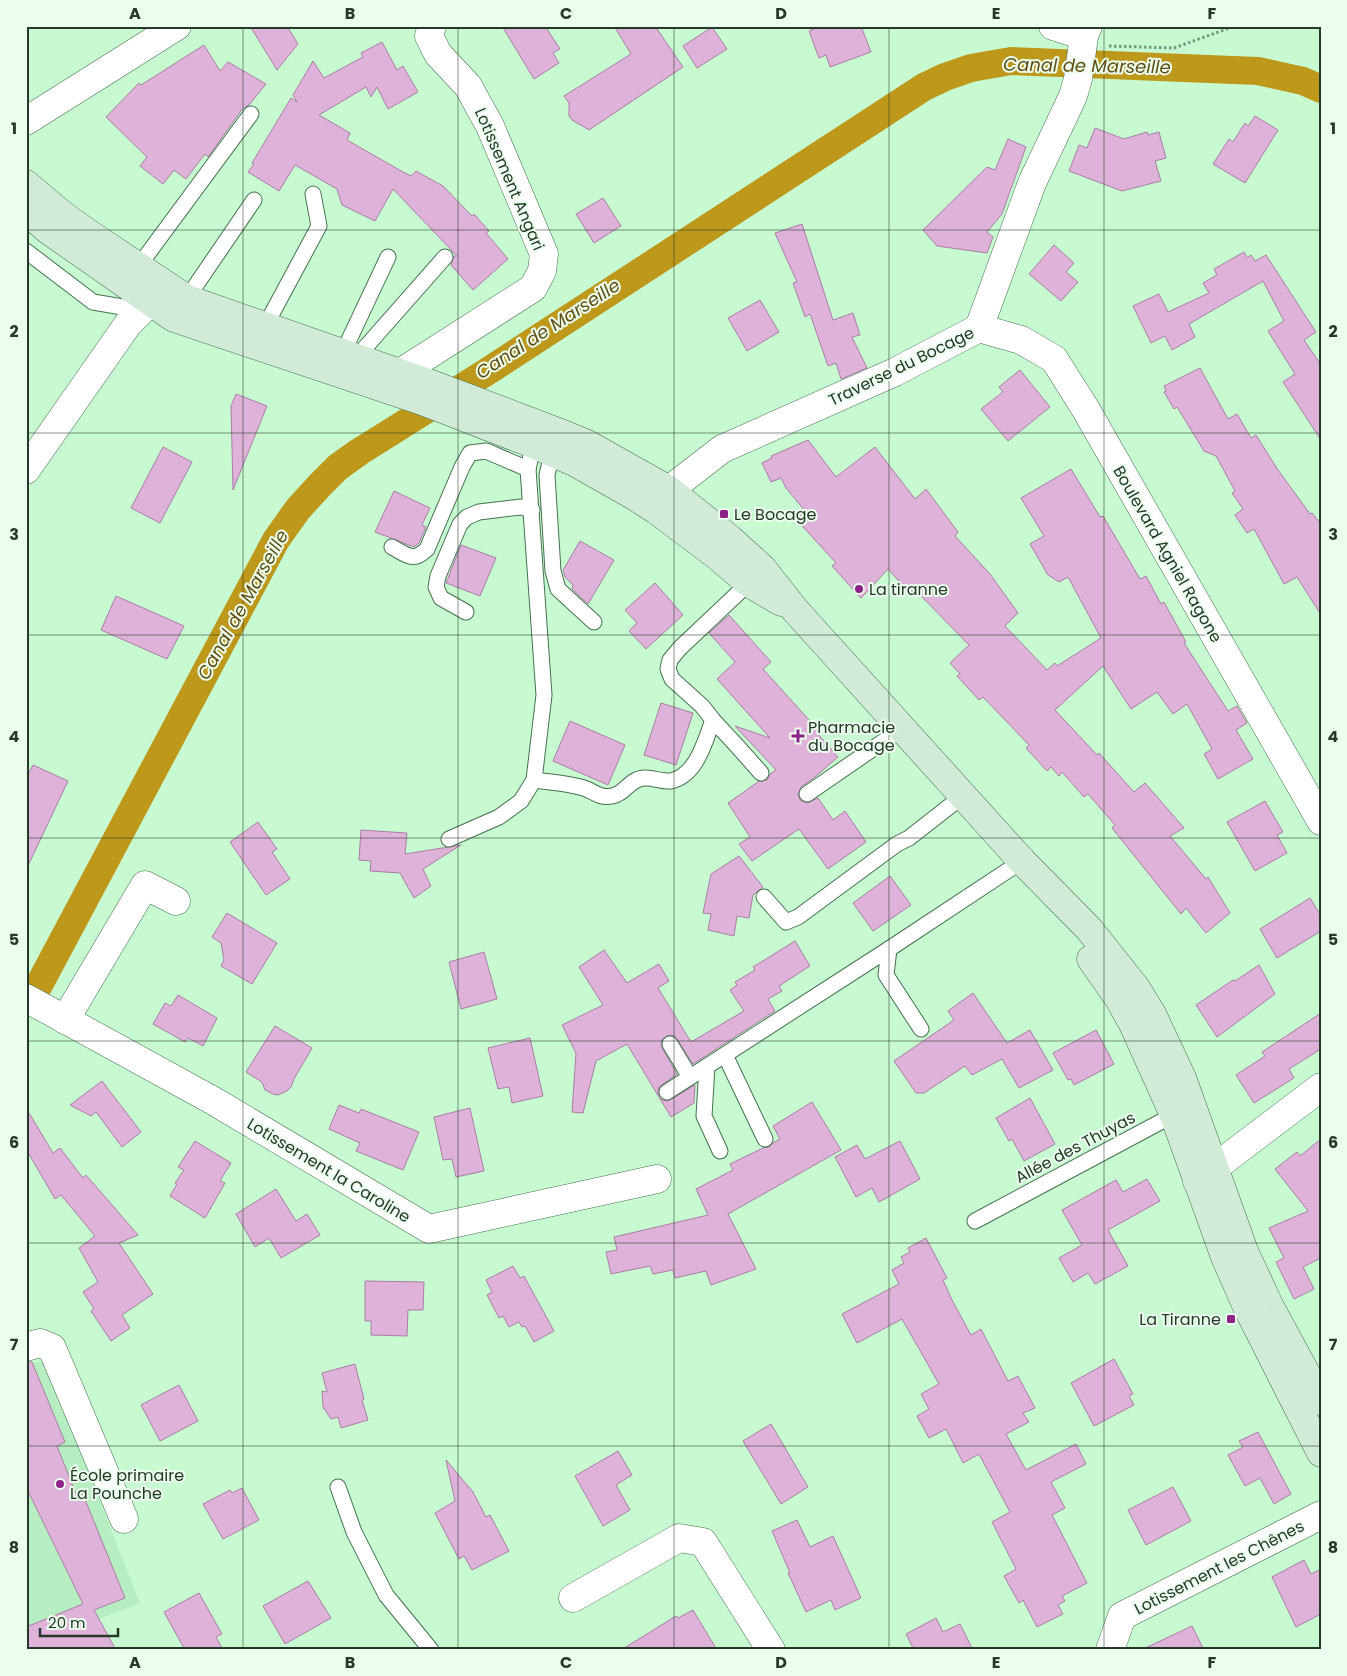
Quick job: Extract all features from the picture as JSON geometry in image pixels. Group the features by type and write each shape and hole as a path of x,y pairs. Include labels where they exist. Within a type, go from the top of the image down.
{"main road":[{"path":"26,184 64,216 138,267 150,298"},
{"path":"26,211 48,230 150,298 345,361 394,382 473,410 542,444 587,444 662,500 730,539 755,576 795,610 1046,888 1075,936 1119,998 1183,1110 1206,1175 1270,1307 1321,1401"},
{"path":"1206,1175 1224,1257 1247,1307 1321,1453"}],"street":[{"path":"26,121 176,26"},
{"name":"Lotissement Angari","path":"394,382 533,288 542,271 544,254 490,126 468,86 438,54 429,36 432,26"},
{"path":"1054,26 1084,40"},
{"name":"Traverse du Bocage","path":"662,500 722,449 895,372 979,328 1032,183 1073,96 1078,79 1084,40"},
{"path":"26,470 128,324 150,298"},
{"name":"Boulevard Agniel Ragone","path":"979,328 1021,340 1054,359 1085,408 1321,821"},
{"path":"65,1020 145,885 176,901"},
{"name":"Lotissement la Caroline","path":"26,998 212,1100 429,1230 656,1179"},
{"path":"1206,1175 1321,1086"},
{"path":"26,1347 40,1343 52,1348 124,1519"},
{"name":"Lotissement les Chênes","path":"1110,1650 1122,1616 1321,1515"},
{"path":"573,1598 679,1538 703,1542 771,1650"}],"lane":[{"path":"138,267 251,114"},
{"path":"261,335 319,226 313,194"},
{"path":"180,308 254,200"},
{"path":"26,251 93,302 150,298"},
{"path":"345,361 388,257"},
{"path":"345,361 445,257"},
{"path":"449,839 499,817 521,801 534,780 544,695 532,510 542,444"},
{"path":"392,548 411,558 420,556 427,550 462,467 470,453 542,444"},
{"path":"542,444 547,474 554,571 558,589 594,622"},
{"path":"466,612 441,598 436,587 438,576 460,524 467,516 478,512 521,508 532,510"},
{"path":"755,576 680,648 670,660 668,669 672,679 702,706 761,773"},
{"path":"534,780 582,787 599,797 613,796 620,793 630,782 643,778 670,781 697,762 713,720"},
{"path":"807,794 903,728"},
{"path":"764,897 786,922 798,917 897,844 909,838 964,795"},
{"path":"667,1092 889,949 1022,860"},
{"path":"889,949 886,975 921,1029"},
{"path":"670,1044 690,1077"},
{"path":"725,1055 733,1076 765,1139"},
{"path":"707,1066 704,1116 720,1151"},
{"name":"Allée des Thuyas","path":"975,1221 1183,1110"},
{"path":"338,1487 354,1532 386,1595 431,1650"}],"path":[{"path":"1084,40 1174,48 1235,26"}],"shaded area":[{"name":"École primaire La Pounche","path":"44,1360 140,1603 26,1648 26,1366"}],"building":[{"path":"250,26 287,26 298,44 277,70"},
{"path":"502,26 545,26 560,49 553,53 559,63 534,79"},
{"path":"614,26 655,26 683,67 589,130 572,120 569,116 569,103 564,96 631,54"},
{"path":"821,26 861,26 871,52 830,67 826,55 819,58 809,31"},
{"path":"712,27 727,49 697,68 683,46"},
{"path":"382,42 397,70 403,66 418,92 388,109 377,87 371,97 366,87 319,115 350,133 347,140 411,176 416,171 443,186 472,216 474,214 489,231 486,233 508,259 473,290 451,265 454,256 457,256 393,189 375,221 342,205 337,189 295,165 279,191 248,172 291,98 297,102 293,95 313,61 324,78 363,57 361,53"},
{"path":"204,45 220,71 228,62 266,84 249,105 243,108 208,157 205,154 186,179 174,170 163,184 140,166 147,157 106,117 139,83 141,85"},
{"path":"1255,116 1278,130 1245,183 1213,164 1229,139 1233,142 1245,123 1248,126"},
{"path":"1095,128 1124,139 1147,132 1148,135 1159,132 1166,158 1155,161 1161,181 1122,191 1069,171 1079,145 1087,148"},
{"path":"1008,139 1026,147 1002,214 987,232 993,237 987,253 937,246 923,230 987,167 995,170"},
{"path":"603,198 621,226 594,243 576,214"},
{"path":"802,224 833,320 853,313 860,335 852,337 867,368 841,379 836,363 828,366 810,314 805,317 793,283 797,282 775,233"},
{"path":"1054,245 1074,263 1066,272 1078,282 1061,301 1029,274"},
{"path":"1244,252 1247,258 1251,255 1255,261 1266,255 1316,332 1304,340 1321,365 1321,440 1283,382 1295,374 1268,331 1284,321 1263,281 1189,324 1195,337 1172,350 1165,336 1151,343 1133,306 1159,294 1168,312 1209,293 1203,283 1217,275 1214,269"},
{"path":"760,300 779,332 747,351 728,318"},
{"path":"1200,368 1228,419 1237,414 1251,438 1256,435 1278,470 1310,514 1312,513 1321,524 1321,615 1297,577 1284,584 1254,529 1247,533 1235,515 1243,509 1232,493 1235,491 1216,456 1204,451 1177,407 1174,409 1164,392 1166,391 1164,386"},
{"path":"1020,370 1050,407 1008,441 981,409 1003,392 999,387"},
{"path":"236,394 267,406 233,490 231,406"},
{"path":"808,440 836,477 875,447 915,499 926,489 958,532 955,536 990,574 1018,613 1005,626 1047,670 1055,663 1057,666 1101,638 1068,577 1059,582 1048,575 1030,544 1044,536 1021,498 1071,469 1100,517 1103,516 1140,579 1146,576 1161,604 1164,602 1186,642 1184,643 1228,711 1237,706 1247,723 1236,730 1253,759 1218,779 1204,754 1212,749 1187,704 1173,714 1157,692 1131,709 1103,666 1055,710 1097,755 1099,753 1134,792 1145,783 1184,828 1170,836 1206,879 1208,877 1230,913 1206,933 1186,908 1181,914 1112,828 1115,825 1088,794 1084,797 1062,772 1059,776 1051,767 1047,771 1026,748 1029,745 983,697 979,700 957,676 960,674 950,663 969,645 918,593 908,591 888,569 861,598 832,566 836,563 795,518 805,511 786,488 781,478 771,482 762,463 772,458 771,456"},
{"path":"163,447 192,462 160,523 131,508"},
{"path":"394,491 430,508 422,525 426,527 419,543 414,547 375,532"},
{"path":"580,541 614,560 588,604 572,589 573,585 565,577 563,570"},
{"path":"461,545 496,558 480,596 446,583"},
{"path":"655,583 683,615 646,649 629,631 637,623 625,610"},
{"path":"116,596 184,626 167,659 101,630"},
{"path":"729,615 771,662 763,669 819,731 817,733 838,757 801,787 798,794 800,800 807,803 818,798 833,820 845,811 866,842 828,869 799,829 752,861 739,844 750,837 728,803 758,782 767,780 770,774 776,770 735,726 770,738 717,679 735,662 709,633"},
{"path":"661,703 693,713 676,765 644,755"},
{"path":"570,721 625,745 608,785 553,761"},
{"path":"33,765 68,781 26,870 26,778"},
{"path":"1265,801 1283,832 1277,835 1287,853 1255,871 1227,822"},
{"path":"258,822 277,849 272,852 290,879 266,895 230,842"},
{"path":"361,830 407,833 405,854 461,845 423,869 431,886 414,898 400,873 370,871 371,861 359,860"},
{"path":"739,856 763,887 753,895 749,918 737,916 734,936 708,930 711,914 703,913 711,874"},
{"path":"890,876 911,905 873,931 853,903"},
{"path":"1310,898 1321,916 1321,931 1277,958 1260,929"},
{"path":"227,913 277,943 252,984 221,966 224,960 221,943 212,937"},
{"path":"795,941 810,966 779,986 782,991 768,999 775,1011 693,1064 675,1036 669,1035 662,1039 662,1048 677,1074 659,1087 659,1097 662,1100 668,1101 695,1085 694,1103 671,1117 627,1044 596,1061 583,1113 572,1112 576,1053 562,1025 603,1005 579,967 604,950 627,983 659,964 669,981 658,988 691,1042 744,1011 730,990 737,985 735,982 755,970 753,967"},
{"path":"484,952 497,999 461,1009 449,962"},
{"path":"1259,965 1275,994 1217,1037 1196,1005"},
{"path":"973,993 1007,1043 1030,1030 1053,1070 1019,1088 1002,1059 972,1075 965,1066 924,1093 916,1093 894,1061 954,1020 948,1011"},
{"path":"178,995 217,1018 203,1046 188,1038 185,1042 153,1024 165,1003 171,1006"},
{"path":"1321,1013 1321,1049 1289,1069 1294,1078 1254,1103 1236,1075 1265,1056 1262,1052"},
{"path":"275,1026 312,1048 291,1087 278,1095 265,1090 262,1082 246,1072"},
{"path":"1096,1030 1114,1064 1074,1085 1071,1079 1068,1080 1053,1053"},
{"path":"530,1038 543,1096 512,1103 509,1087 498,1089 488,1048"},
{"path":"102,1081 141,1132 122,1147 96,1112 91,1116 70,1105"},
{"path":"1030,1098 1055,1144 1024,1161 1012,1139 1009,1141 996,1118"},
{"path":"812,1102 841,1150 728,1214 756,1269 711,1285 706,1271 675,1278 673,1270 653,1274 650,1266 611,1274 606,1252 617,1250 614,1237 708,1215 696,1189 733,1170 730,1164 769,1147 780,1139 773,1126"},
{"path":"339,1105 359,1113 361,1109 419,1132 403,1170 356,1151 360,1143 329,1129"},
{"path":"26,1108 53,1153 60,1148 83,1178 86,1175 138,1235 119,1243 153,1294 122,1315 130,1328 111,1341 91,1311 94,1309 83,1292 98,1282 79,1248 95,1236 61,1195 55,1199 26,1149"},
{"path":"470,1108 484,1171 456,1177 452,1159 443,1160 434,1117"},
{"path":"1321,1139 1321,1258 1303,1267 1314,1289 1294,1299 1276,1262 1284,1258 1269,1228 1308,1211 1275,1169 1297,1152 1300,1156"},
{"path":"195,1141 231,1163 220,1181 225,1183 205,1218 170,1196 177,1184 175,1183 184,1170 178,1167"},
{"path":"900,1141 920,1179 879,1202 872,1188 856,1197 835,1157 857,1145 865,1159"},
{"path":"1147,1179 1160,1201 1108,1230 1128,1266 1095,1284 1088,1273 1073,1282 1059,1258 1082,1245 1062,1210 1116,1180 1123,1192"},
{"path":"276,1189 296,1221 307,1214 320,1235 281,1258 269,1238 255,1247 236,1214"},
{"path":"926,1238 947,1278 943,1280 953,1302 971,1335 981,1329 1008,1381 1018,1376 1035,1408 1023,1413 1029,1422 1006,1434 1026,1470 1076,1444 1086,1464 1051,1482 1065,1508 1052,1515 1087,1583 1062,1596 1065,1601 1058,1605 1063,1614 1037,1627 1023,1600 1019,1603 1004,1576 1016,1569 992,1522 1010,1512 979,1454 963,1463 946,1429 929,1438 917,1416 929,1409 921,1394 939,1384 902,1319 857,1343 842,1314 899,1284 892,1270 904,1263 901,1257 910,1252 908,1248"},
{"path":"513,1266 520,1278 524,1276 554,1331 534,1342 525,1326 522,1327 519,1322 509,1327 503,1316 499,1318 487,1295 492,1292 486,1280"},
{"path":"365,1281 424,1282 423,1310 408,1310 407,1336 371,1335 371,1321 365,1321"},
{"path":"1114,1359 1133,1394 1129,1396 1134,1405 1094,1426 1071,1383"},
{"path":"26,1362 32,1362 65,1442 57,1446 76,1494 82,1492 125,1598 94,1610 116,1650 26,1650 26,1627 83,1604 26,1487"},
{"path":"355,1364 368,1420 341,1428 338,1417 331,1419 323,1407 322,1391 327,1392 322,1373"},
{"path":"179,1385 198,1421 160,1441 141,1405"},
{"path":"771,1424 808,1487 781,1504 743,1441"},
{"path":"1258,1432 1291,1494 1274,1504 1260,1478 1245,1486 1228,1455 1243,1447 1239,1441"},
{"path":"618,1451 632,1475 616,1485 630,1510 603,1526 575,1476"},
{"path":"446,1460 473,1492 486,1517 490,1515 509,1551 472,1570 464,1556 459,1559 435,1513 455,1501"},
{"path":"1173,1487 1191,1521 1146,1545 1128,1510"},
{"path":"242,1488 259,1520 223,1539 203,1504 230,1490 232,1493"},
{"path":"797,1520 810,1547 833,1536 861,1598 835,1610 831,1600 806,1612 788,1573 790,1573 772,1531"},
{"path":"1304,1560 1311,1574 1321,1569 1321,1614 1296,1627 1272,1577"},
{"path":"308,1581 331,1618 285,1644 263,1606"},
{"path":"199,1593 222,1634 216,1637 223,1650 185,1650 164,1612"},
{"path":"693,1610 717,1650 621,1650 676,1616 678,1618"},
{"path":"936,1618 943,1632 960,1624 973,1650 909,1650 913,1648 906,1634"},
{"path":"1192,1626 1204,1650 1141,1650"}],"waterway":[{"name":"Canal de Marseille","path":"39,985 276,540 298,509 320,485 338,467 359,452 485,373 924,87 945,77 971,68 1011,61 1258,71 1303,81 1321,89"}],"place":[{"name":"Le Bocage","path":"724,514"},
{"name":"La tiranne","path":"859,589"},
{"name":"Pharmacie du Bocage","path":"798,736"},
{"name":"La Tiranne","path":"1231,1319"},
{"name":"École primaire La Pounche","path":"60,1484"}]}
